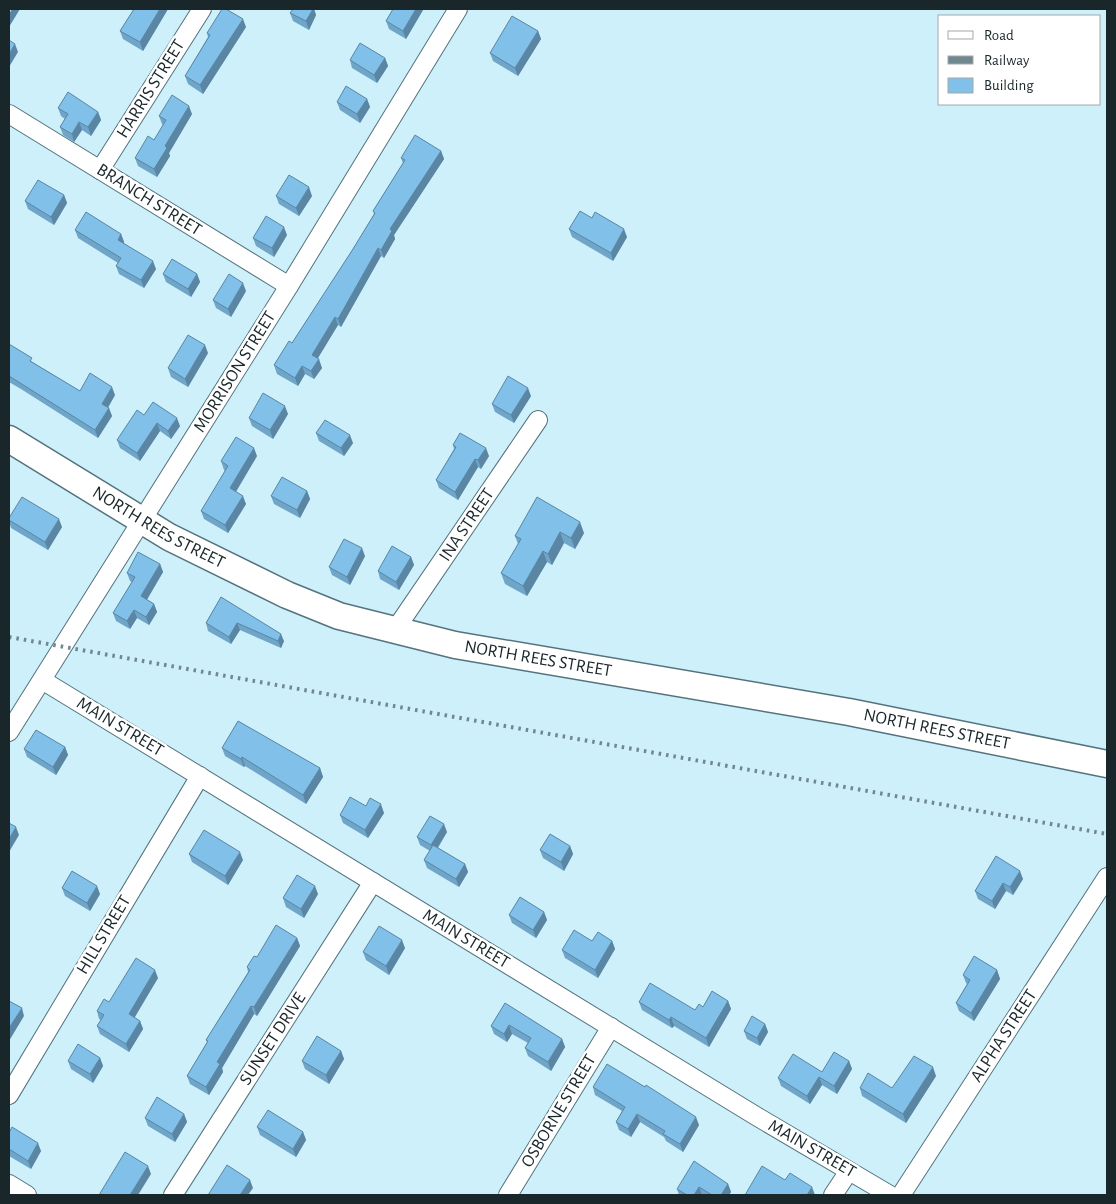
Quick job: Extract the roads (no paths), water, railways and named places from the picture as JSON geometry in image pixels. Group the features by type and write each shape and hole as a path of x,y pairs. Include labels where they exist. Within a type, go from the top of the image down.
{"main road":[{"name":"NORTH REES STREET","path":"9,439 169,537 287,595 339,616 455,645 849,712 1107,764"}],"street":[{"name":"HARRIS STREET","path":"100,170 202,9"},
{"name":"MORRISON STREET","path":"9,732 289,286 458,9"},
{"name":"BRANCH STREET","path":"9,114 289,286"},
{"name":"INA STREET","path":"395,630 538,420"},
{"name":"MAIN STREET","path":"42,680 610,1027 890,1195"},
{"name":"HILL STREET","path":"9,1094 200,776"},
{"name":"ALPHA STREET","path":"902,1195 1107,877"},
{"name":"SUNSET DRIVE","path":"173,1195 374,882"},
{"name":"OSBORNE STREET","path":"508,1195 610,1027"},
{"path":"833,1195 849,1171"},
{"path":"9,1184 27,1195"}],"railway":[{"path":"9,637 1107,834"}]}
